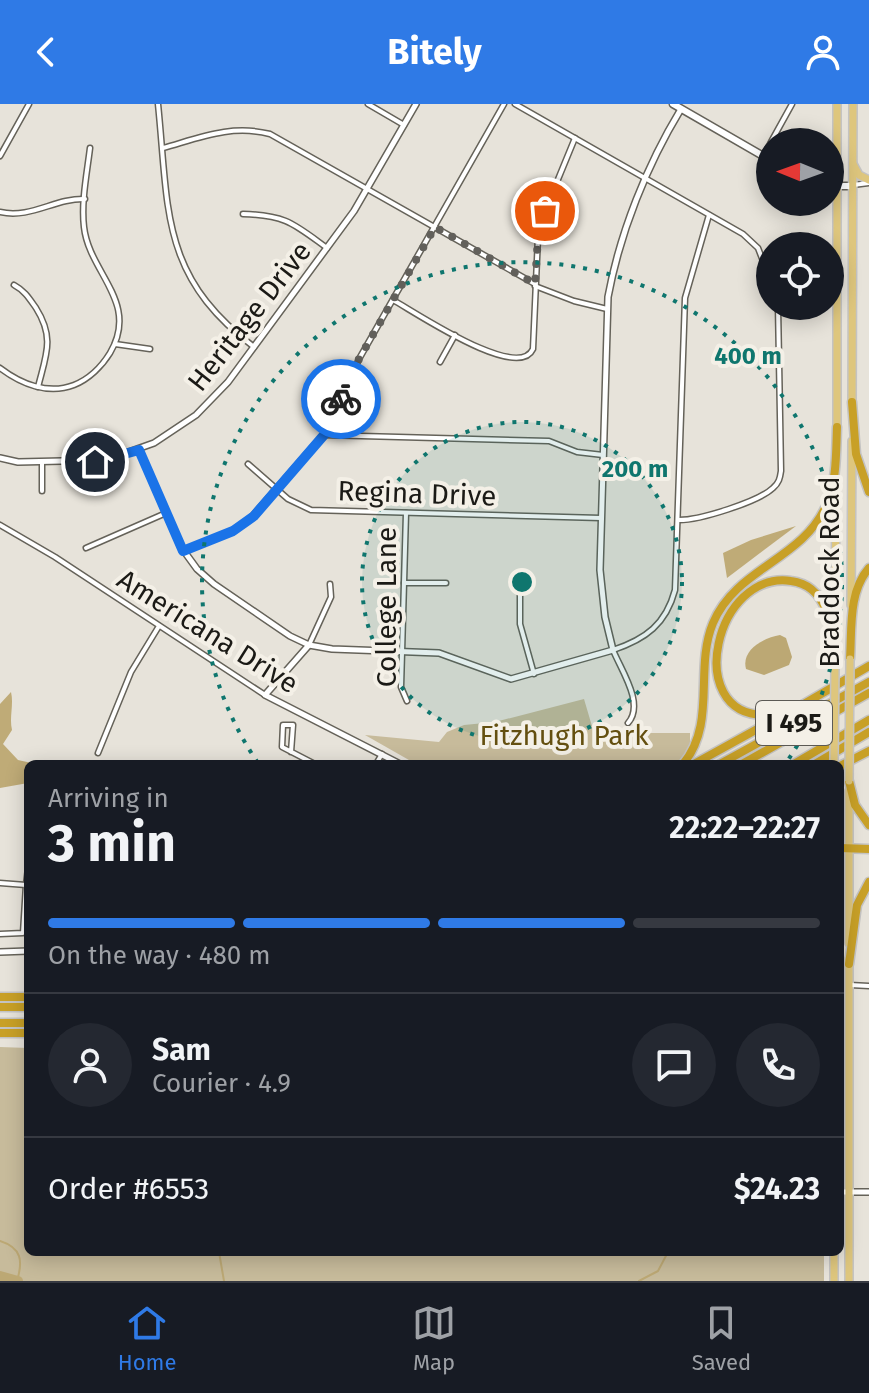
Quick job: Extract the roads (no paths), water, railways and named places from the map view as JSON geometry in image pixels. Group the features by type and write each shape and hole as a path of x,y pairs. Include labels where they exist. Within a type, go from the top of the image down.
{"highway":[{"path":"852,402 856,454 869,492"},
{"path":"685,760 700,735 706,647 716,615 737,587 793,549 819,519 833,483 837,427"},
{"path":"850,659 855,597 859,582 869,568"},
{"path":"800,706 770,715 758,715 735,704 721,688 716,667 717,648 725,623 741,600 751,590 772,581 792,581 804,585 821,600 830,618 835,667"},
{"path":"701,760 869,666"},
{"name":"I 495","path":"727,760 869,682"},
{"name":"I 495","path":"749,760 869,693"},
{"name":"I 495","path":"801,760 869,720"},
{"name":"I 495","path":"822,760 869,732"},
{"path":"844,764 869,751"},
{"path":"849,781 855,805 869,825"},
{"path":"844,847 869,849"},
{"path":"849,964 857,905 869,882"},
{"path":"0,997 24,997"},
{"path":"0,1007 24,1007"},
{"path":"0,1023 24,1023"},
{"path":"0,1033 24,1033"}],"main road":[{"path":"673,104 756,152"},
{"name":"Braddock Road","path":"837,104 837,128"},
{"name":"Braddock Road","path":"844,836 849,781 853,104"},
{"path":"851,154 859,175 869,181"},
{"path":"844,186 851,186"},
{"name":"Braddock Road","path":"834,760 836,320"},
{"name":"Braddock Road","path":"844,866 850,985 844,1192 849,1281"},
{"path":"844,985 850,985"},
{"path":"834,1256 834,1281"}],"street":[{"path":"0,156 29,104"},
{"path":"158,104 172,229 186,272 211,310 254,347"},
{"path":"368,104 404,125"},
{"name":"Heritage Drive","path":"0,458 42,462 106,460 139,450 196,415 222,389 327,248 368,189 416,104"},
{"path":"183,551 242,527 324,435 348,381 504,104"},
{"path":"515,104 709,215 756,247"},
{"path":"778,128 792,104"},
{"path":"628,723 635,713 635,703 613,650 600,581 607,309 613,274 644,178 656,150 681,109"},
{"path":"163,148 222,131 261,131 286,141 535,285 574,301 607,309"},
{"path":"393,300 491,354 527,358 533,349 536,251 542,220 575,138"},
{"path":"0,368 19,381 38,387 62,388 80,382 101,365 115,344 119,328 118,309 113,291 85,235 90,148"},
{"path":"851,186 869,181"},
{"path":"0,212 13,215 32,213 70,200 85,199"},
{"path":"243,214 285,219 327,248"},
{"path":"139,450 183,551 197,569 290,636 309,645 332,649 439,653 506,678 534,674 613,650 647,635 659,624 669,609 676,583 685,298 709,215"},
{"path":"14,285 26,294 43,319 48,334 48,348 38,387"},
{"path":"678,520 698,519 716,513 767,492 778,482 781,471 778,320"},
{"path":"440,362 455,335"},
{"path":"115,344 150,349"},
{"path":"324,435 549,441 577,452 603,455"},
{"path":"42,462 42,491"},
{"name":"Regina Drive","path":"248,464 296,504 311,510 601,518"},
{"path":"86,548 166,513"},
{"name":"College Lane","path":"406,513 401,687 407,701"},
{"name":"Americana Drive","path":"0,525 43,549 265,695 393,760"},
{"path":"404,583 446,583"},
{"path":"265,695 309,645 331,597 330,584"},
{"path":"520,590 520,624 534,674"},
{"path":"98,753 131,672 159,626"},
{"path":"291,752 293,725 283,725 282,747 291,752 307,760"},
{"path":"378,760 382,754"},
{"path":"0,883 24,885"},
{"path":"0,934 23,933 24,917"},
{"path":"0,952 24,951"},
{"path":"850,985 869,986"},
{"path":"844,1192 869,1192"}],"waterway":[{"path":"0,1241 17,1251 20,1267 17,1281"},
{"path":"220,1256 224,1281"},
{"path":"639,1281 658,1271 666,1256"},
{"path":"0,1276 18,1281"}],"park label":[{"name":"Fitzhugh Park","path":"564,735"}]}
